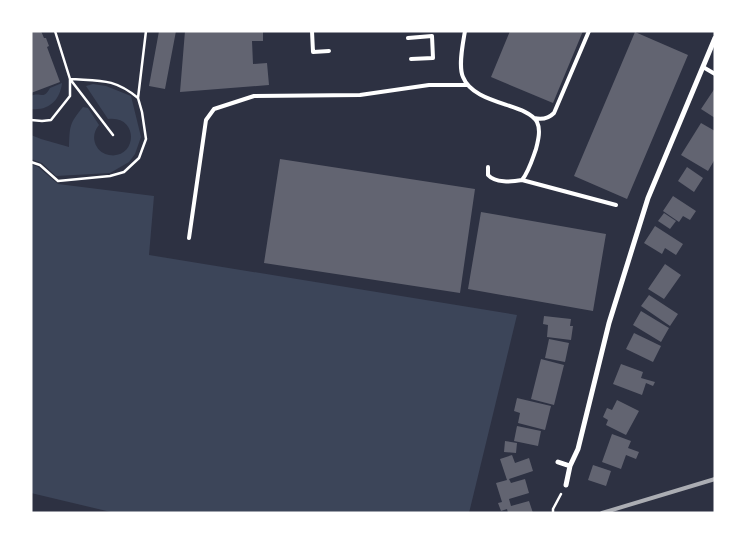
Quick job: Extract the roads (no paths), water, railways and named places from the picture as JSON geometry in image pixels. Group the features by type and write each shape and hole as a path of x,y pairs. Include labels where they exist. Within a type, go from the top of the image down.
{"street":[{"path":"566,485 570,466 578,449 609,323 648,198 715,38"},
{"path":"558,462 570,466"}],"lane":[{"path":"312,31 313,52 329,51"},
{"path":"465,31 461,70 467,85 481,95 534,118 544,119 554,113 589,31"},
{"path":"408,38 432,36 433,58 410,59"},
{"path":"703,67 715,74"},
{"path":"189,238 206,120 214,110 254,96 360,96 429,85 467,85"},
{"path":"522,180 530,165 538,141 538,124 534,118"},
{"path":"488,167 488,175 491,178 513,182 522,180 616,205"}],"railway":[{"path":"602,513 715,479"}]}
